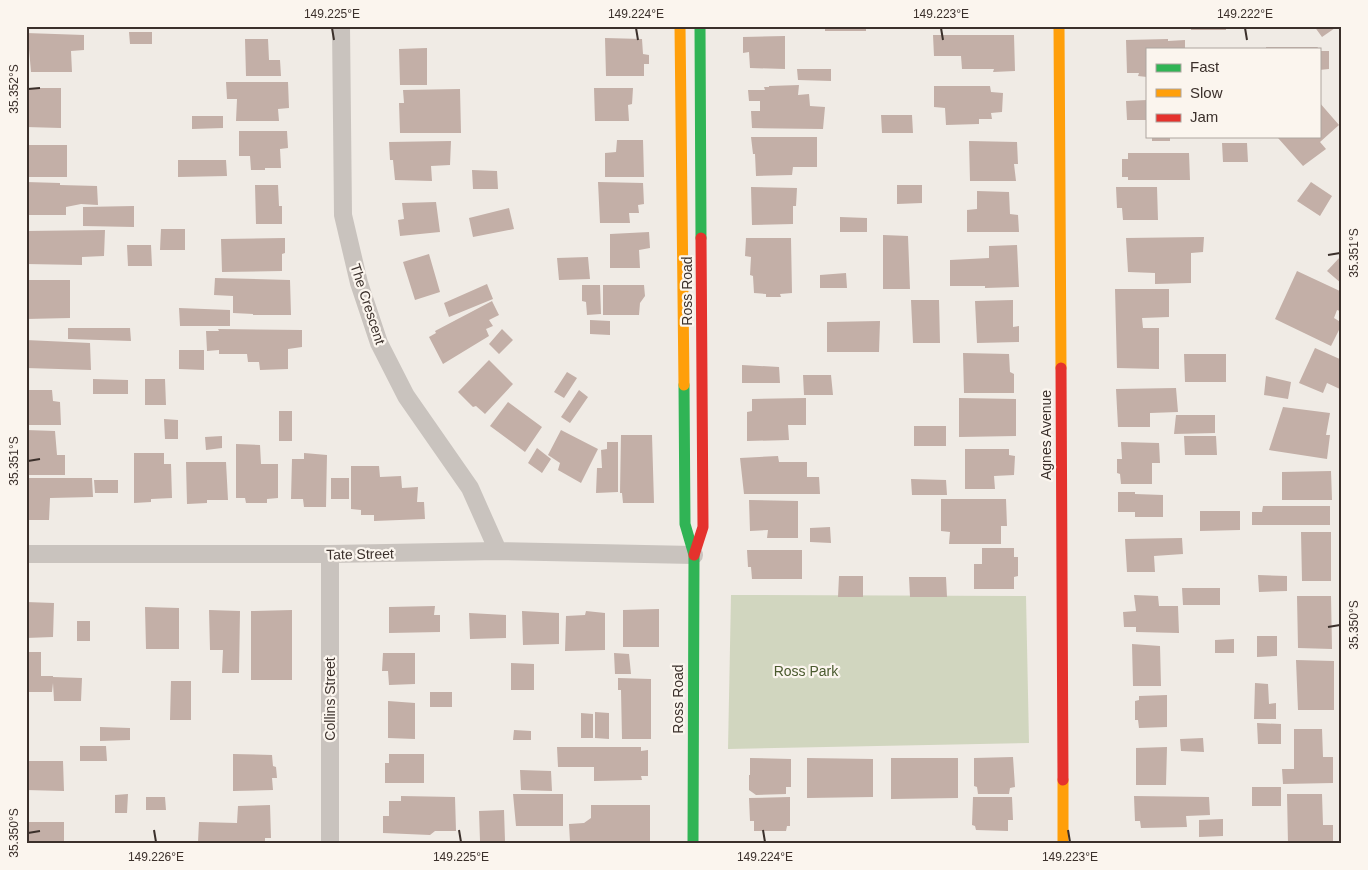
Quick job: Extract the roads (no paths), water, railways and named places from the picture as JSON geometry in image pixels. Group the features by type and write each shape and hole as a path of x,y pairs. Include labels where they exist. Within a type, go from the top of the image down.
{"street":[{"name":"The Crescent","path":"341,26 343,215 359,283 379,343 406,396 470,488 498,550"},
{"name":"Ross Road","path":"680,26 685,524 694,555 694,844"},
{"name":"Ross Road","path":"694,555 703,527 700,26"},
{"name":"Agnes Avenue","path":"1058,26 1063,844"},
{"name":"Tate Street","path":"26,554 330,554 498,550 694,555"},
{"name":"Collins Street","path":"330,554 330,844"}],"park label":[{"name":"Ross Park","path":"806,671"}]}
